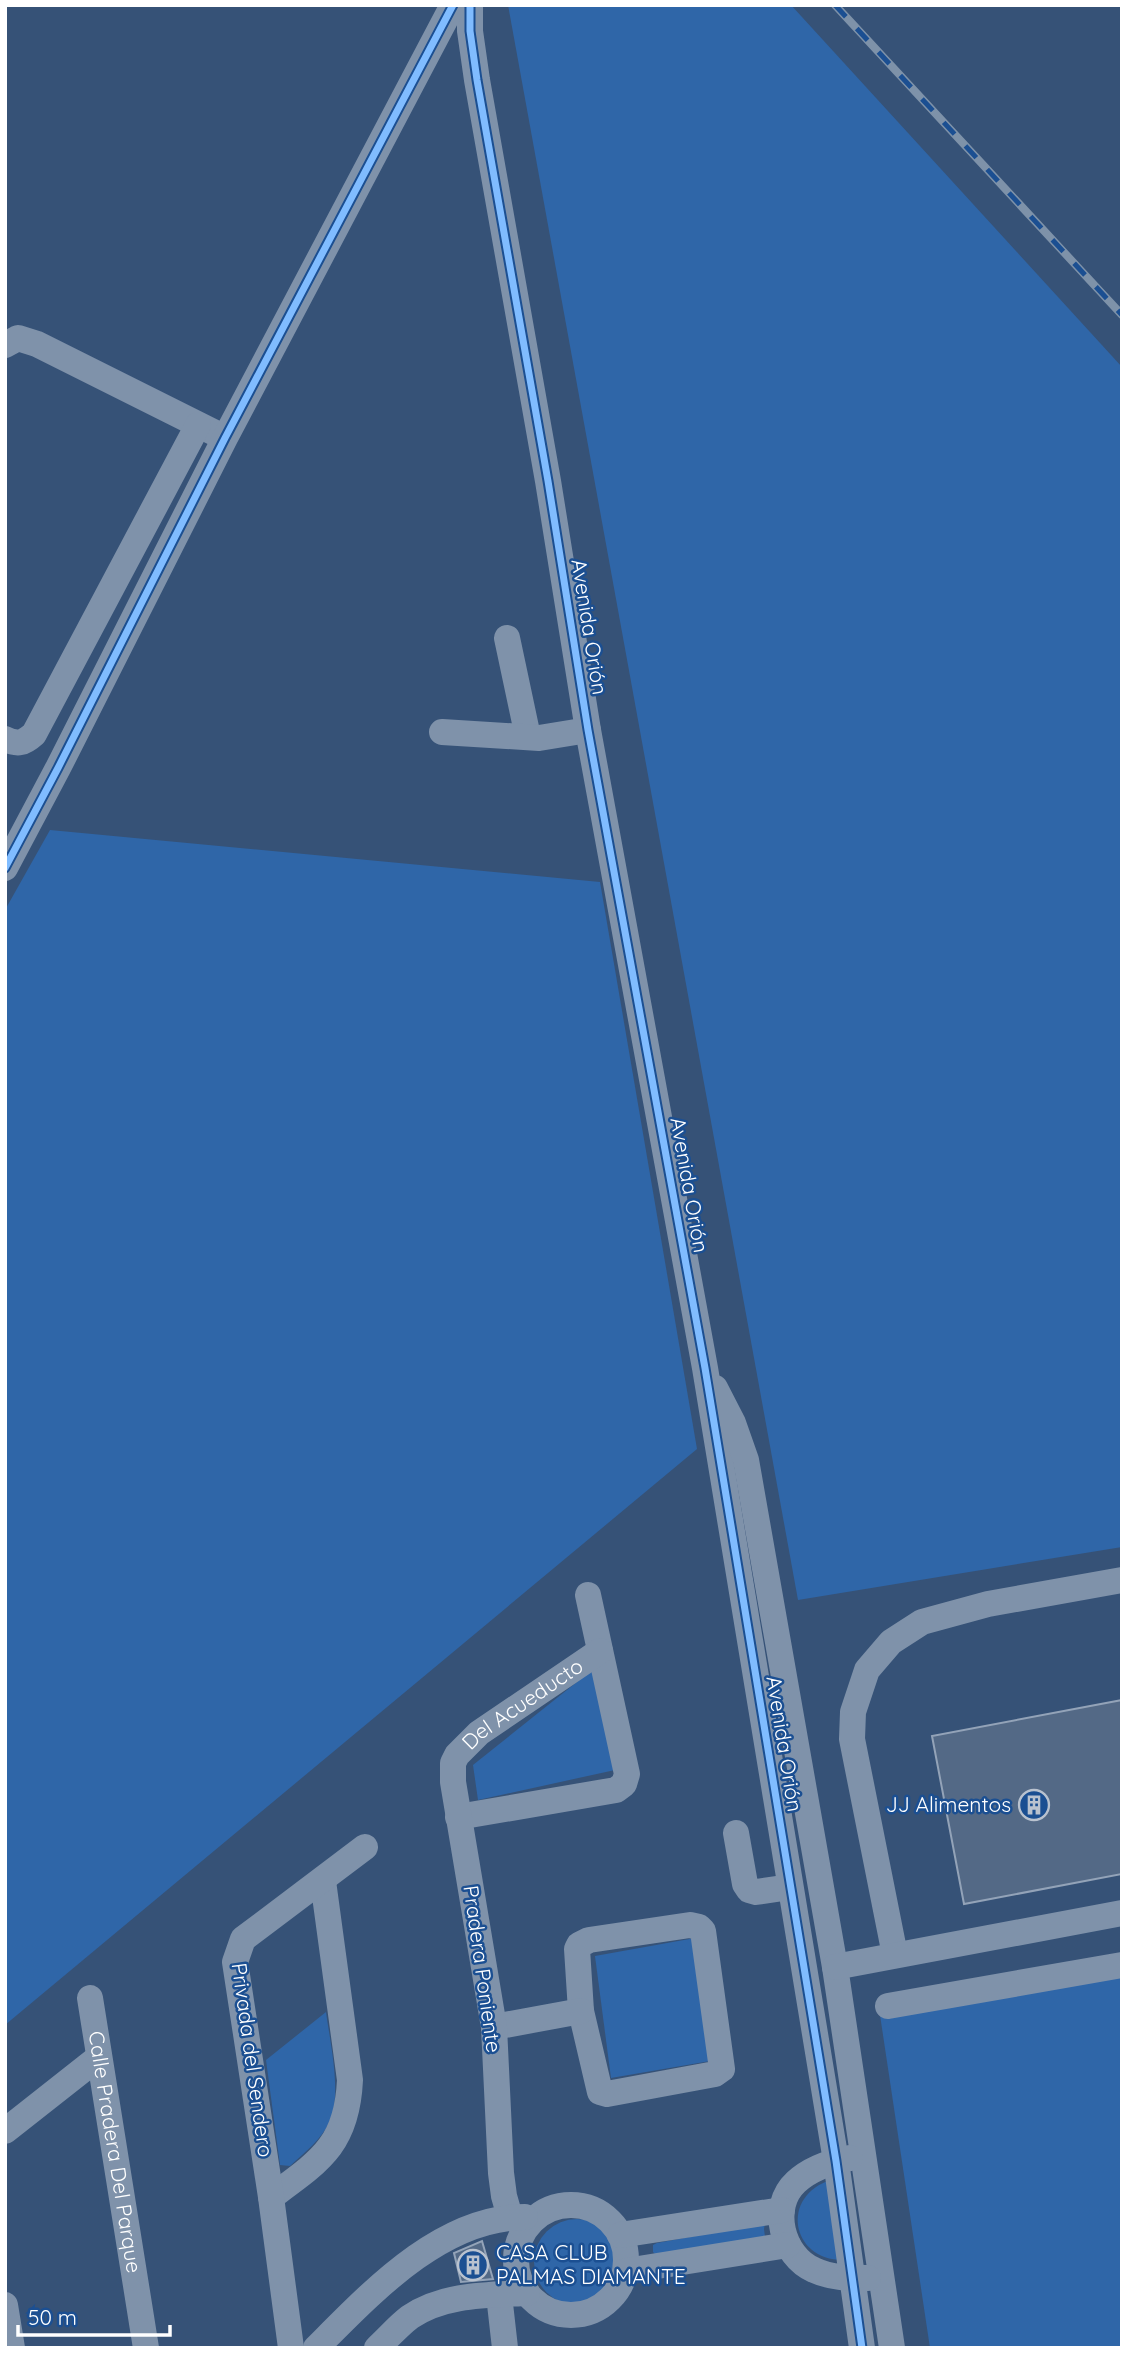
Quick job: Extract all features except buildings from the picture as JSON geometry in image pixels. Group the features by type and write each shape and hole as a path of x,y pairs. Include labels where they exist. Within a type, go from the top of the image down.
{"street":[{"path":"5,868 225,438 453,5"},
{"name":"Avenida Orión","path":"460,5 470,18 588,730 705,1368 836,2161 862,2348"},
{"path":"5,345 18,338 37,344 225,438"},
{"path":"5,739 15,744 25,742 34,734 198,425"},
{"path":"507,638 528,737"},
{"path":"442,732 539,738 588,730"},
{"name":"Avenida Orión","path":"705,1368 733,1423 746,1460 835,1967 892,2348"},
{"path":"895,1955 852,1740 853,1712 866,1670 891,1642 922,1622 988,1604 1122,1580"},
{"path":"458,1817 616,1790 624,1784 627,1774 588,1595"},
{"name":"Del Acueducto","path":"453,1763 457,1755 479,1733 600,1651"},
{"name":"Pradera Poniente","path":"453,1763 458,1817 494,2027 501,2173 510,2217"},
{"path":"736,1833 748,1890 756,1892 790,1887"},
{"name":"Privada del Sendero","path":"291,2348 235,1962 243,1939 365,1847"},
{"name":"Privada del Sendero","path":"271,2197 314,2166 328,2152 342,2128 349,2106 350,2080 323,1881"},
{"path":"835,1967 1122,1913"},
{"path":"699,1927 704,1937 722,2069 715,2074 603,2093 598,2090 596,2083 581,2011 576,1954 579,1945 589,1940 699,1927"},
{"path":"888,2006 1122,1965"},
{"name":"Calle Pradera Del Parque","path":"90,1998 146,2348"},
{"path":"494,2027 581,2011"},
{"path":"5,2131 99,2057"},
{"path":"864,2156 821,2165 795,2183 786,2194 782,2225 788,2245 796,2257 813,2270 833,2276 880,2278"},
{"path":"566,2206 581,2206 608,2220 621,2235 626,2271 615,2293 607,2302 584,2314 571,2315 547,2309 527,2293 517,2267 517,2254 520,2240 537,2217 566,2206"},
{"path":"621,2235 782,2210"},
{"path":"316,2348 371,2292 454,2234 510,2217 537,2217"},
{"path":"626,2271 788,2245"},
{"path":"377,2348 406,2319 443,2301 527,2293"},
{"path":"499,2295 505,2348"},
{"path":"5,2305 12,2348"}],"shaded area":[{"path":"508,5 791,5 1122,367 1122,1547 798,1600"},
{"path":"50,830 600,882 697,1449 5,2025 5,910"},
{"path":"592,1670 615,1770 478,1800 473,1765"},
{"path":"695,1938 716,2060 611,2078 595,1956"},
{"path":"1122,1963 1122,2348 930,2348 880,2015"},
{"path":"326,2012 335,2083 330,2121 322,2134 290,2166 280,2165 266,2060"},
{"path":"831,2180 845,2260 827,2258 813,2251 803,2240 798,2227 798,2213 804,2200 814,2188"},
{"path":"577,2219 594,2222 608,2231 617,2245 620,2262 617,2279 608,2293 594,2302 577,2305 560,2302 546,2293 537,2279 534,2262 537,2245 546,2231 560,2222"},
{"path":"765,2223 765,2237 655,2254 653,2252 653,2245 657,2243"}],"railway":[{"path":"835,5 1122,315"}],"cycle path":[{"path":"5,868 225,438 453,5"},
{"path":"470,5 470,31 477,80 548,481 588,730 705,1368 836,2161 862,2348"}],"place":[{"name":"JJ Alimentos","path":"1034,1805"},
{"name":"CASA CLUB PALMAS DIAMANTE","path":"473,2265"}]}
